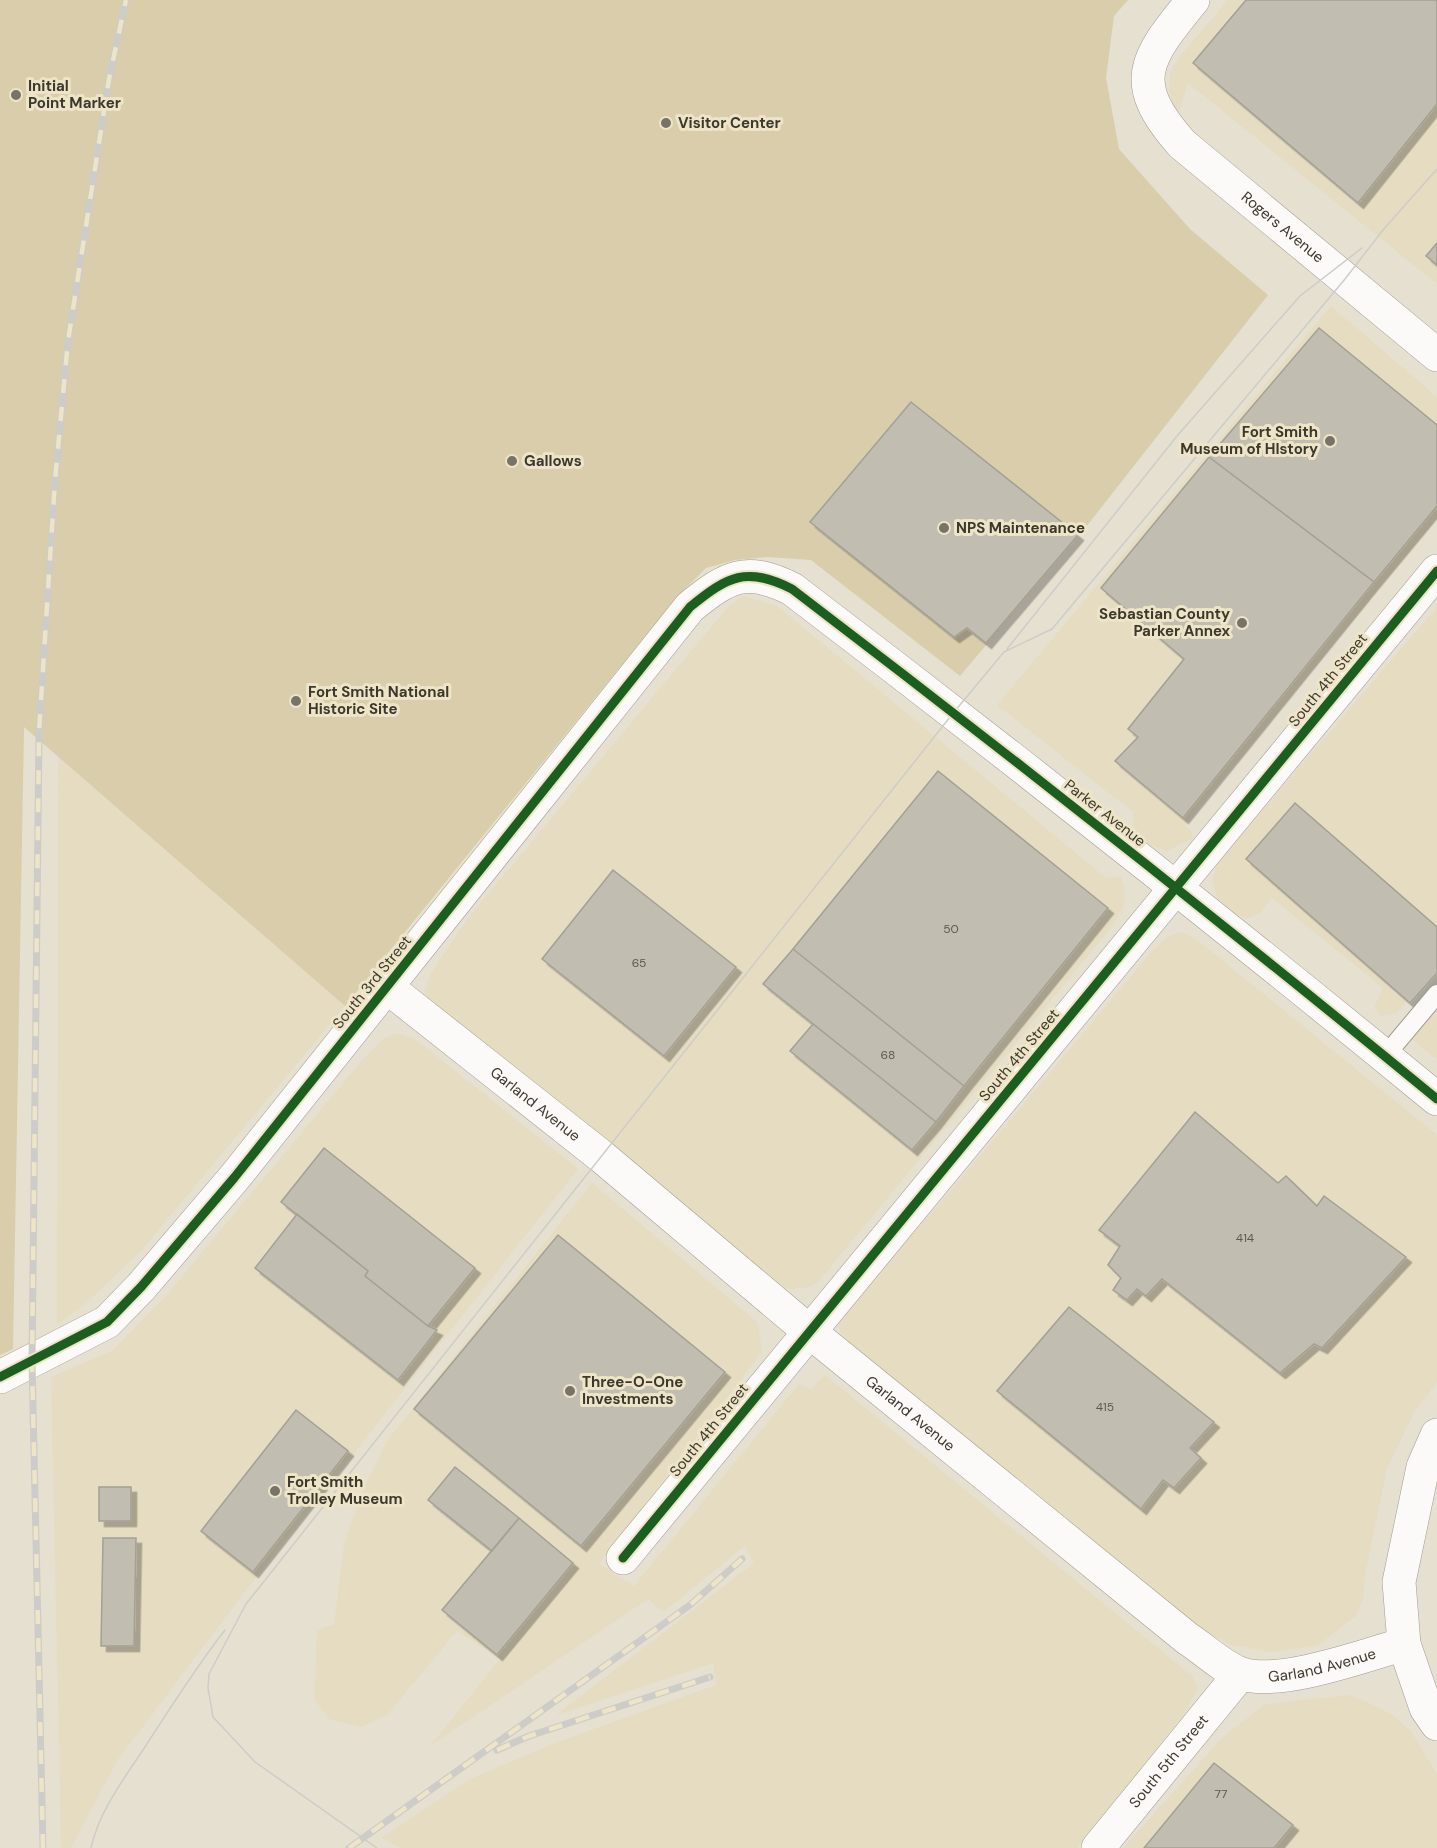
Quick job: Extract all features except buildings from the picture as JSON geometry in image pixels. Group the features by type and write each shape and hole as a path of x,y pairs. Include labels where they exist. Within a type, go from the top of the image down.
{"street":[{"name":"Rogers Avenue","path":"1193,0 1165,34 1154,53 1147,85 1160,120 1182,144 1437,355"},
{"name":"South 4th Street","path":"623,1558 1437,571"},
{"name":"Parker Avenue","path":"742,576 768,577 792,589 954,712 1437,1099"},
{"name":"South 3rd Street","path":"0,1377 107,1322 234,1178 690,607 716,586 742,576"},
{"name":"Garland Avenue","path":"387,987 601,1156 810,1332 1188,1639 1240,1674 1274,1677 1296,1673 1404,1644"},
{"path":"1437,1435 1423,1467 1399,1582 1404,1644 1426,1708 1437,1724"},
{"name":"South 5th Street","path":"1098,1848 1240,1674"}],"lane":[{"path":"1385,1056 1437,994"}],"shaded area":[{"name":"Fort Smith National Historic Site","path":"0,0 1128,0 1114,16 1106,78 1119,149 1190,229 1268,295 1082,532 960,676 811,560 768,557 735,560 706,568 676,598 345,1006 24,727 13,1349 0,1355"},
{"path":"1228,0 1437,0 1437,284 1188,83 1177,119 1169,90 1170,73 1179,57"},
{"path":"1331,306 1437,397 1437,520 1185,825 1192,832 1193,838 1167,851 1143,842 1133,826 1133,812 997,705"},
{"path":"744,596 777,606 1106,878 1121,877 1125,889 1125,903 1114,924 818,1282 809,1287 791,1289 780,1285 426,999 424,993 430,975 468,918 728,607"},
{"path":"1437,607 1437,967 1396,1013 1381,1016 1374,1008 1383,988 1272,898 1259,914 1248,918 1232,913 1218,899 1212,880 1218,862"},
{"path":"58,757 345,1006 140,1252 85,1304 57,1325"},
{"path":"1181,932 1196,939 1437,1135 1437,1382 1414,1413 1387,1468 1366,1570 1363,1599 1356,1616 1317,1646 1271,1652 1231,1645 1196,1626 859,1352 840,1332 837,1320 843,1307 942,1201 1149,955 1165,938"},
{"path":"1437,1003 1437,1060 1409,1037"},
{"path":"397,1033 415,1039 578,1169 246,1590 117,1761 71,1848 61,1848 51,1377 112,1351 166,1296 364,1058 383,1039"},
{"path":"592,1183 758,1323 762,1352 599,1564 634,1586 799,1384 811,1389 825,1375 1192,1676 1198,1688 1185,1712 1077,1848 401,1848 381,1838 470,1779 555,1743 716,1685 713,1663 556,1715 754,1563 745,1546 663,1612 648,1599 430,1746 500,1659 457,1631 387,1715 361,1727 329,1719 314,1699 317,1630 334,1624 344,1544 361,1494 387,1441"},
{"path":"1347,1695 1365,1701 1392,1715 1411,1731 1437,1774 1437,1848 1123,1848 1223,1737 1265,1704"}],"tram line":[{"path":"377,1848 255,1762 213,1717 208,1688 209,1674 246,1604 954,712 1004,652 1052,629 1345,279 1383,230 1437,169"},
{"path":"1007,649 1177,436 1300,296 1362,248"},
{"path":"91,1848 100,1821 113,1796 184,1687 225,1630"}],"railway":[{"path":"43,1848 32,1363 39,732 55,480 68,341 109,79 126,0"},
{"path":"349,1848 690,1605 742,1559"},
{"path":"497,1750 529,1736 710,1677"}],"cycle path":[{"path":"623,1558 1437,571"},
{"path":"0,1377 107,1322 141,1287 234,1178 690,607 716,588 738,578 750,576 762,578 792,589 1117,841 1437,1099"}],"place":[{"name":"Initial Point Marker","path":"16,95"},
{"name":"Visitor Center","path":"666,123"},
{"name":"Fort Smith Museum of HIstory","path":"1330,441"},
{"name":"Gallows","path":"512,461"},
{"name":"NPS Maintenance","path":"944,528"},
{"name":"Sebastian County Parker Annex","path":"1242,623"},
{"name":"Fort Smith National Historic Site","path":"296,701"},
{"name":"Three-O-One Investments","path":"570,1391"},
{"name":"Fort Smith Trolley Museum","path":"275,1491"}]}
